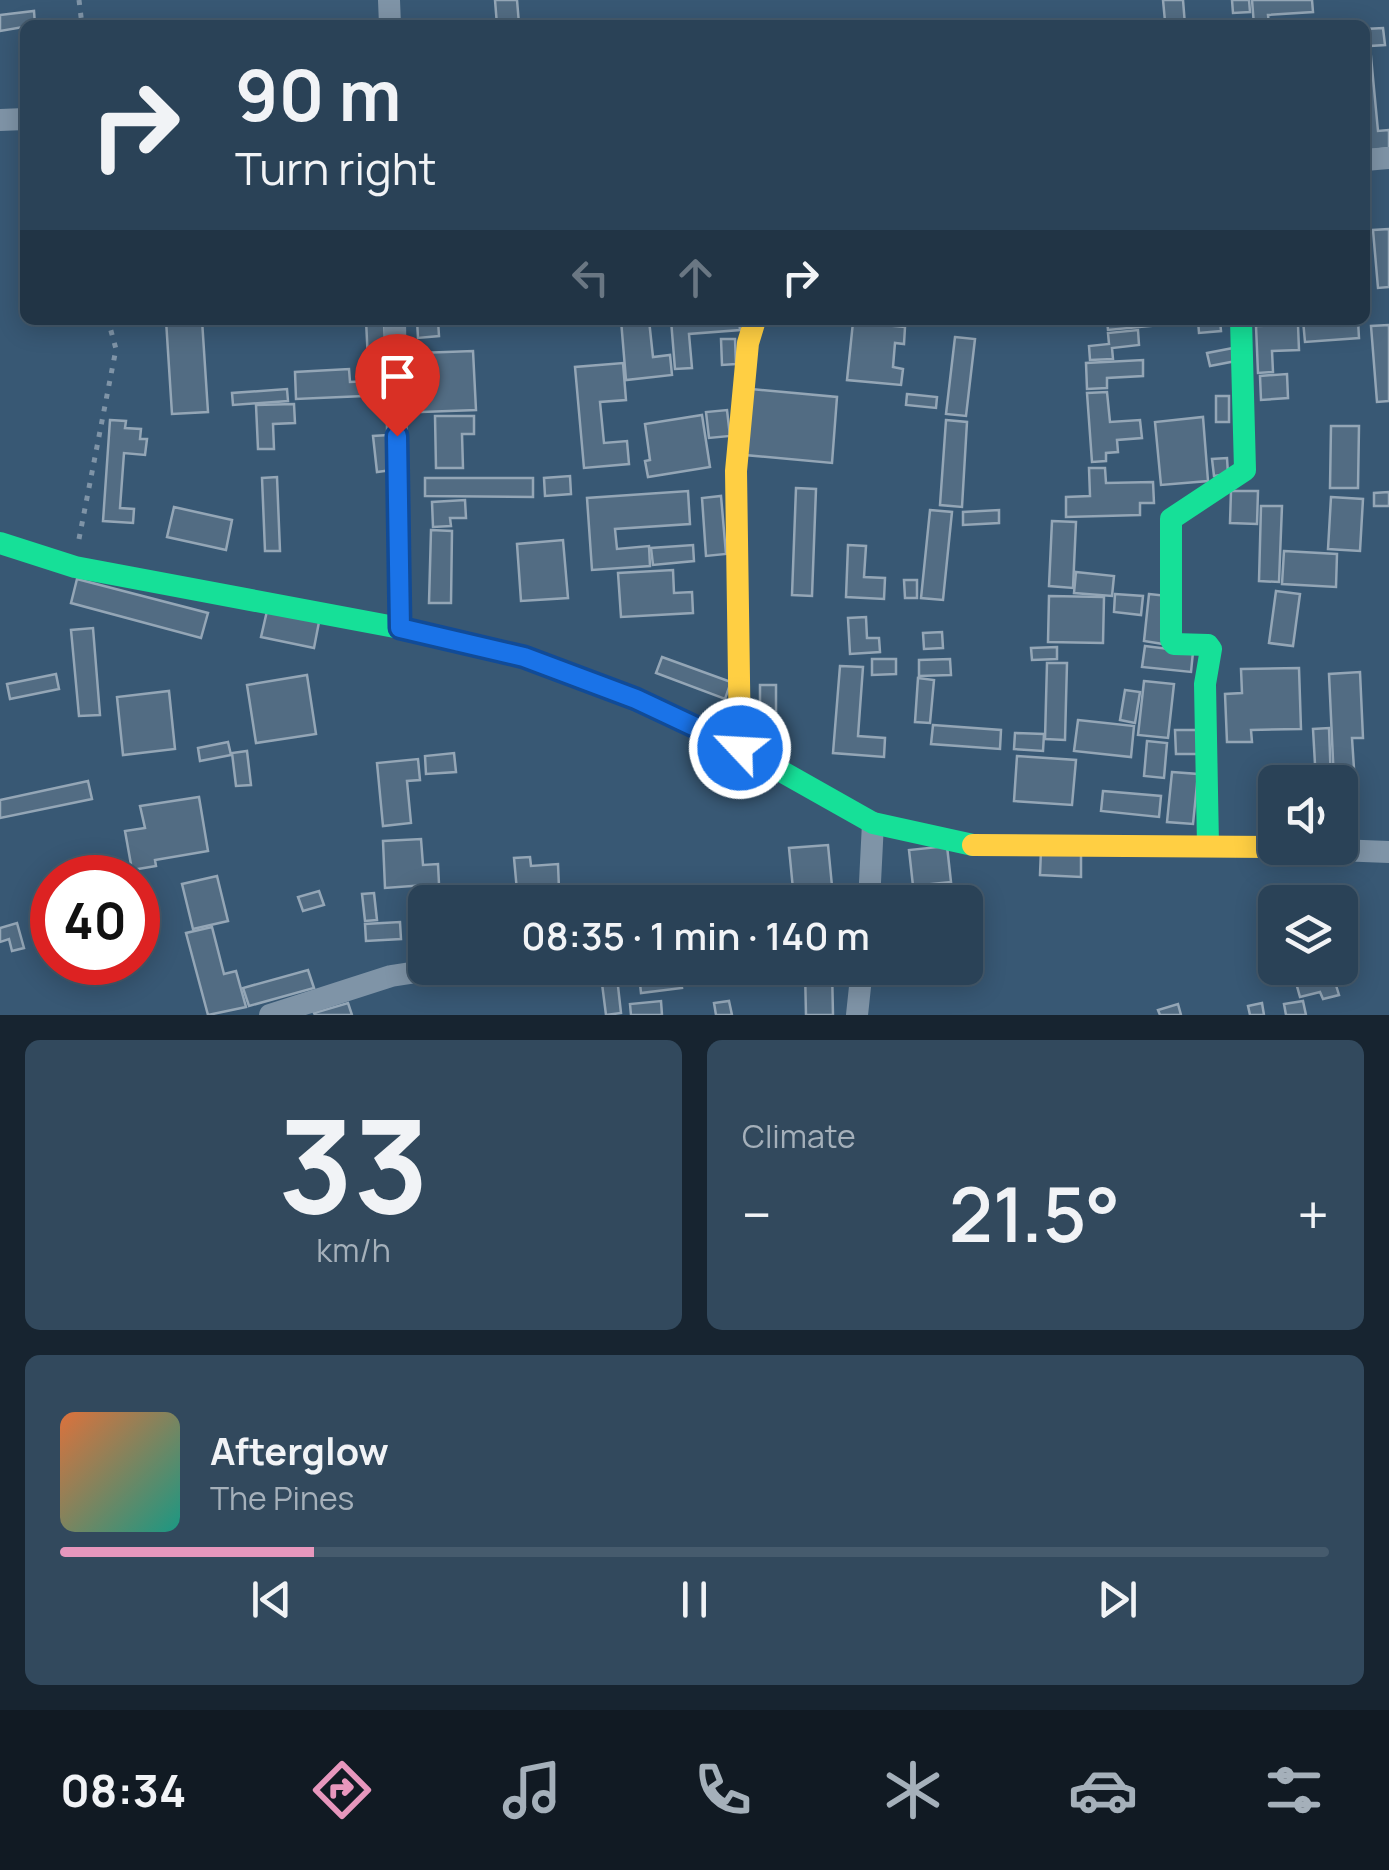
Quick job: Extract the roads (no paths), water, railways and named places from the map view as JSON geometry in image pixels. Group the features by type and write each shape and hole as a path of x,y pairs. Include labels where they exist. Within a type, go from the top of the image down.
{"street":[{"path":"395,325 400,628"},
{"path":"740,748 736,471 748,343 753,325"},
{"path":"1208,845 1206,684 1211,649 1208,645 1174,644 1171,640 1172,519 1245,470 1240,325"},
{"path":"0,543 75,566 400,628 524,657 636,699 740,748 873,823 977,846 1258,846"},
{"path":"870,885 873,823"},
{"path":"1358,851 1389,852"},
{"path":"270,1015 408,973"},
{"path":"856,1015 860,985"}]}
